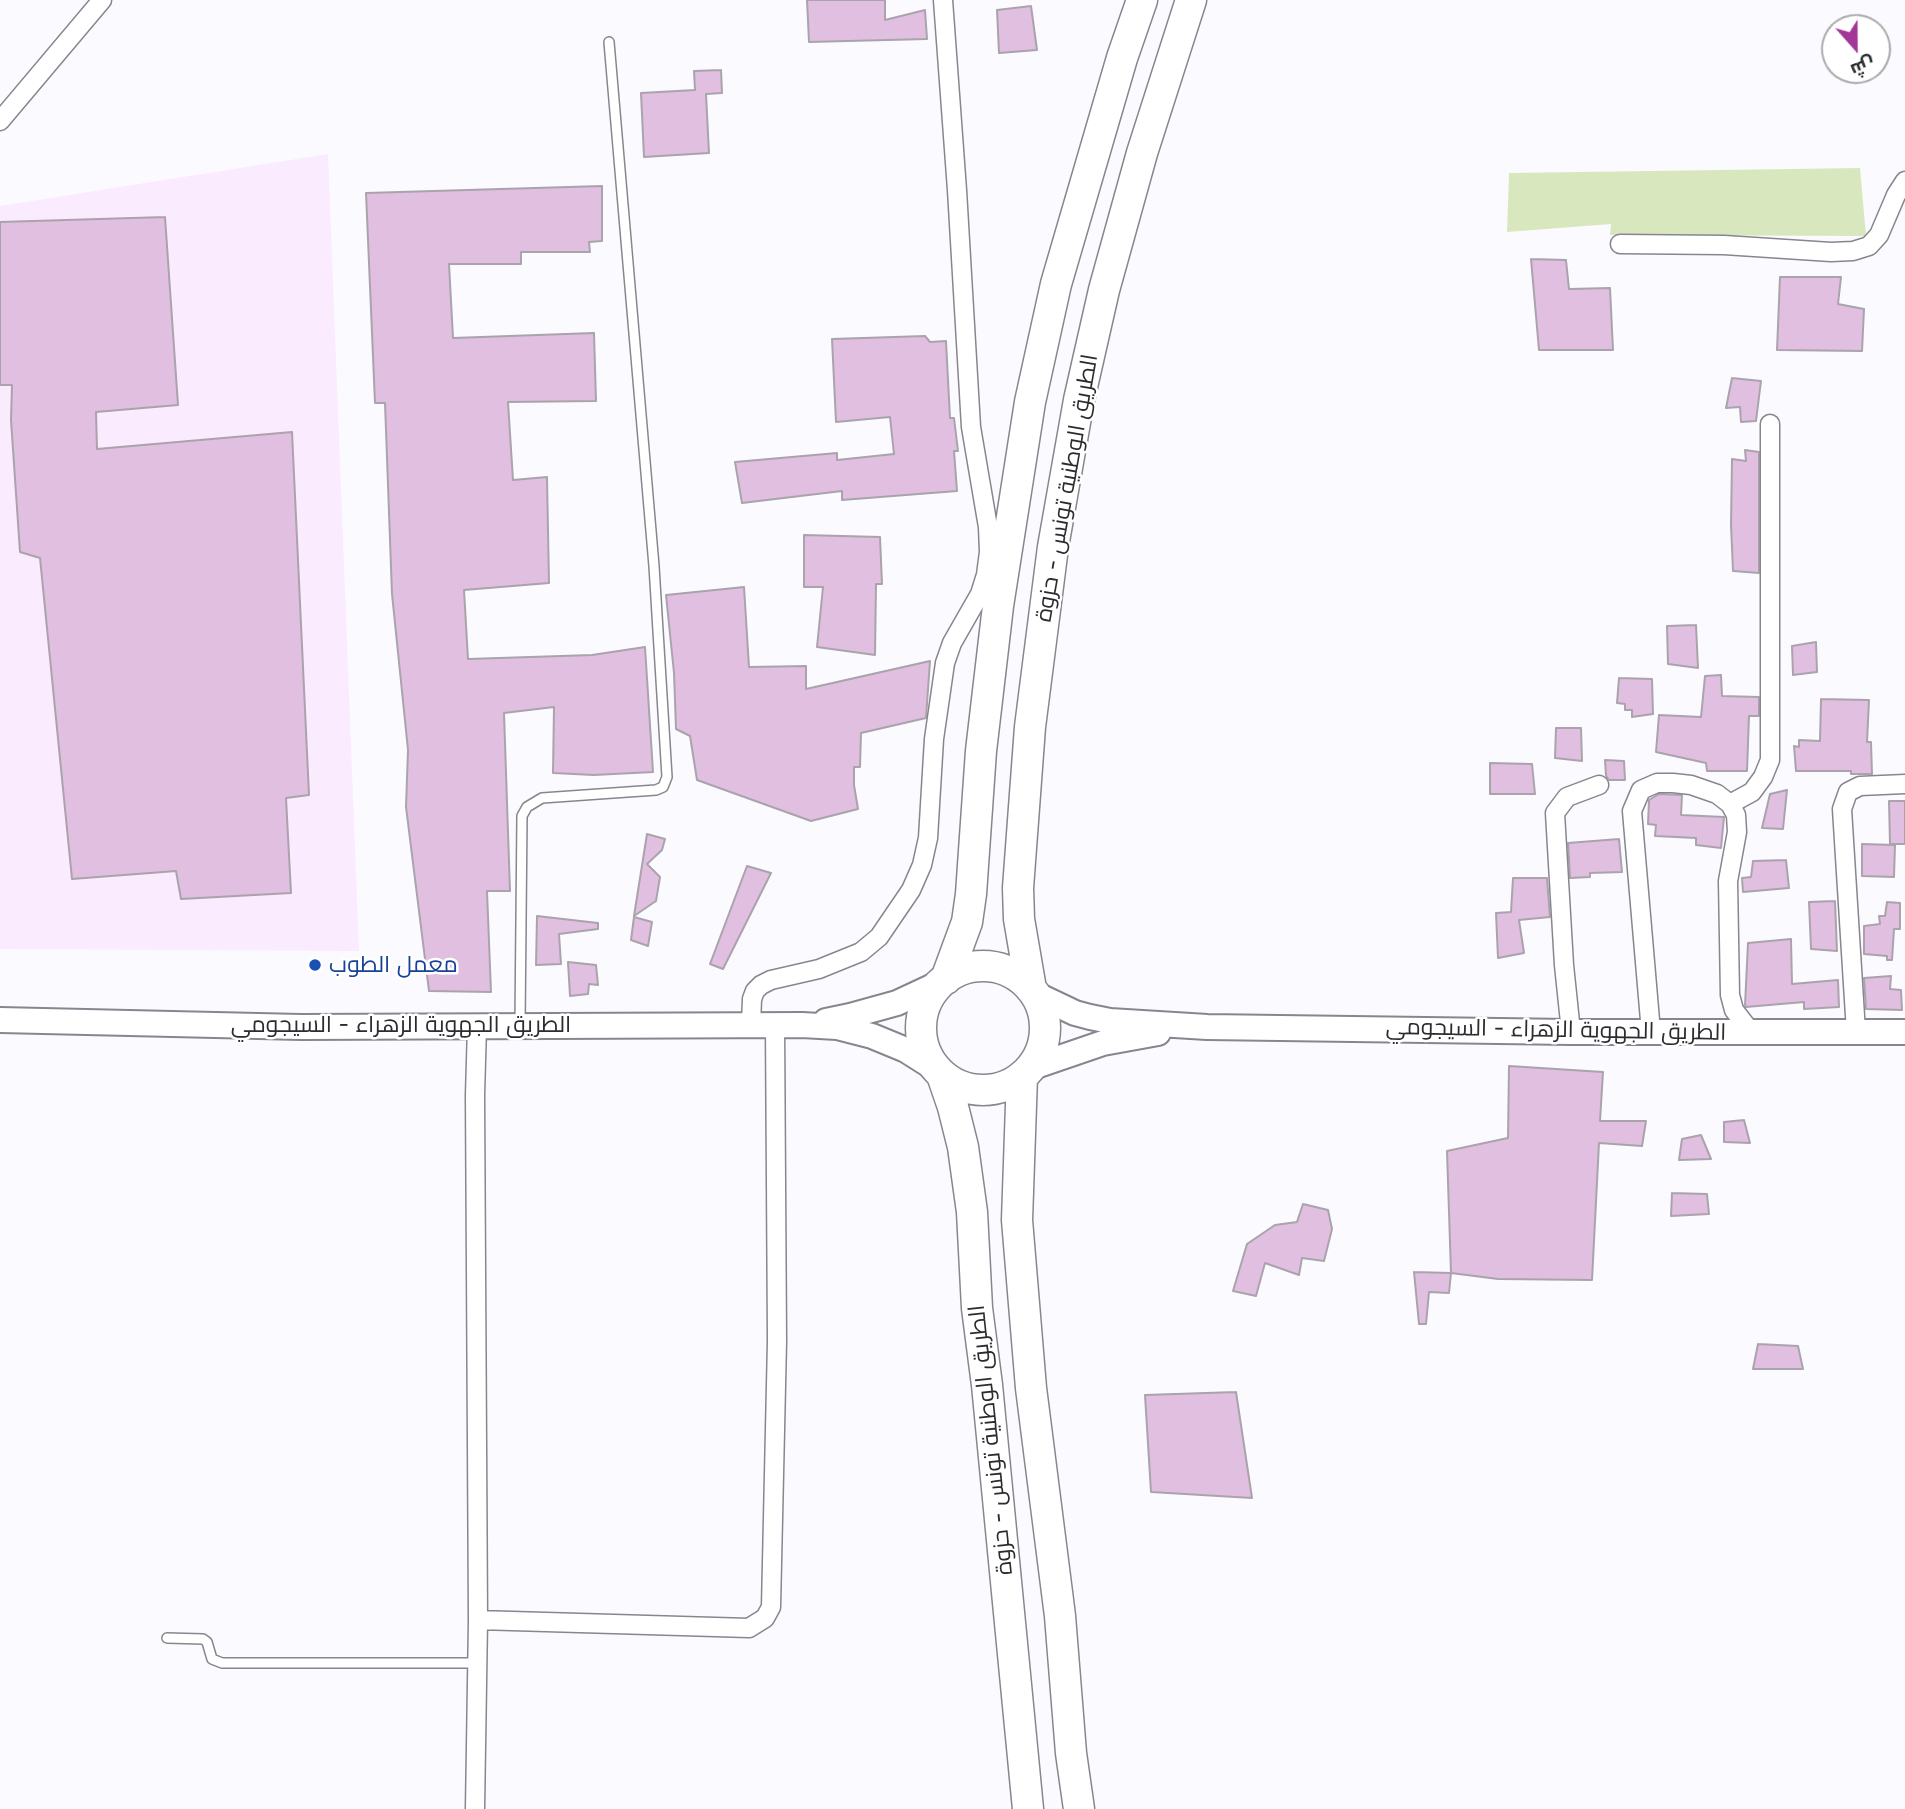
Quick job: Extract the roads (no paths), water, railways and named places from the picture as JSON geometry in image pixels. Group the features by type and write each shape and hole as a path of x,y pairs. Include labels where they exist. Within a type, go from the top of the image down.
{"highway":[{"name":"الطريق الوطنية تونس - حزوة","path":"944,980 967,922 981,751 998,606 1030,402 1067,246 1122,58 1142,0"},
{"name":"الطريق الوطنية تونس - حزوة","path":"1033,991 1019,919 1019,876 1030,727 1053,547 1079,400 1104,290 1146,141 1191,0"},
{"path":"981,966 1000,969 1017,976 1033,991 1043,1012 1045,1032 1041,1051 1026,1072 1003,1087 982,1090 960,1086 939,1072 926,1052 921,1034 922,1015 930,997 944,980 963,970 981,966"},
{"name":"الطريق الوطنية تونس - حزوة","path":"939,1072 953,1107 963,1147 972,1212 977,1308 987,1385 1028,1809"},
{"name":"الطريق الوطنية تونس - حزوة","path":"1026,1072 1017,1220 1034,1413 1060,1616 1071,1753 1079,1809"}],"main road":[{"name":"الطريق الجهوية الزهراء - السيجومي","path":"802,1025 897,1003 944,980"},
{"name":"الطريق الجهوية الزهراء - السيجومي","path":"1033,991 1075,1013 1090,1017 1110,1021 1207,1027 1571,1032 1905,1032"},
{"name":"الطريق الجهوية الزهراء - السيجومي","path":"0,1020 301,1027 802,1025 837,1027 872,1036 906,1050 939,1072"},
{"name":"الطريق الجهوية الزهراء - السيجومي","path":"1026,1072 1103,1043 1207,1027"}],"street":[{"path":"0,121 102,0"},
{"path":"478,1620 749,1628 765,1618 771,1607 776,1341 763,1024 752,999 761,985 771,980 819,969 861,952 879,937 911,890 922,865 928,838 934,739 945,663 952,643 980,594 989,552 988,527 971,427 943,0"},
{"path":"1620,244 1724,244 1831,252 1853,251 1869,246 1879,235 1905,181"},
{"path":"1730,804 1752,792 1763,778 1769,760 1770,424"},
{"path":"1651,1032 1632,811 1642,789 1657,783 1691,785 1717,794 1730,804 1736,815 1737,832 1728,881 1730,995 1734,1010 1751,1032"},
{"path":"1571,1032 1555,813 1567,797 1598,785"},
{"path":"1856,1032 1842,809 1848,792 1860,786 1905,785"},
{"path":"475,1809 478,1620 475,1108 478,1026"}],"lane":[{"path":"520,1026 522,816 527,807 542,798 656,790 663,786 667,777 654,566 609,42"},
{"path":"167,1637 203,1639 207,1642 212,1659 222,1663 477,1663"}],"place":[{"name":"معمل الطوب","path":"315,965"}]}
